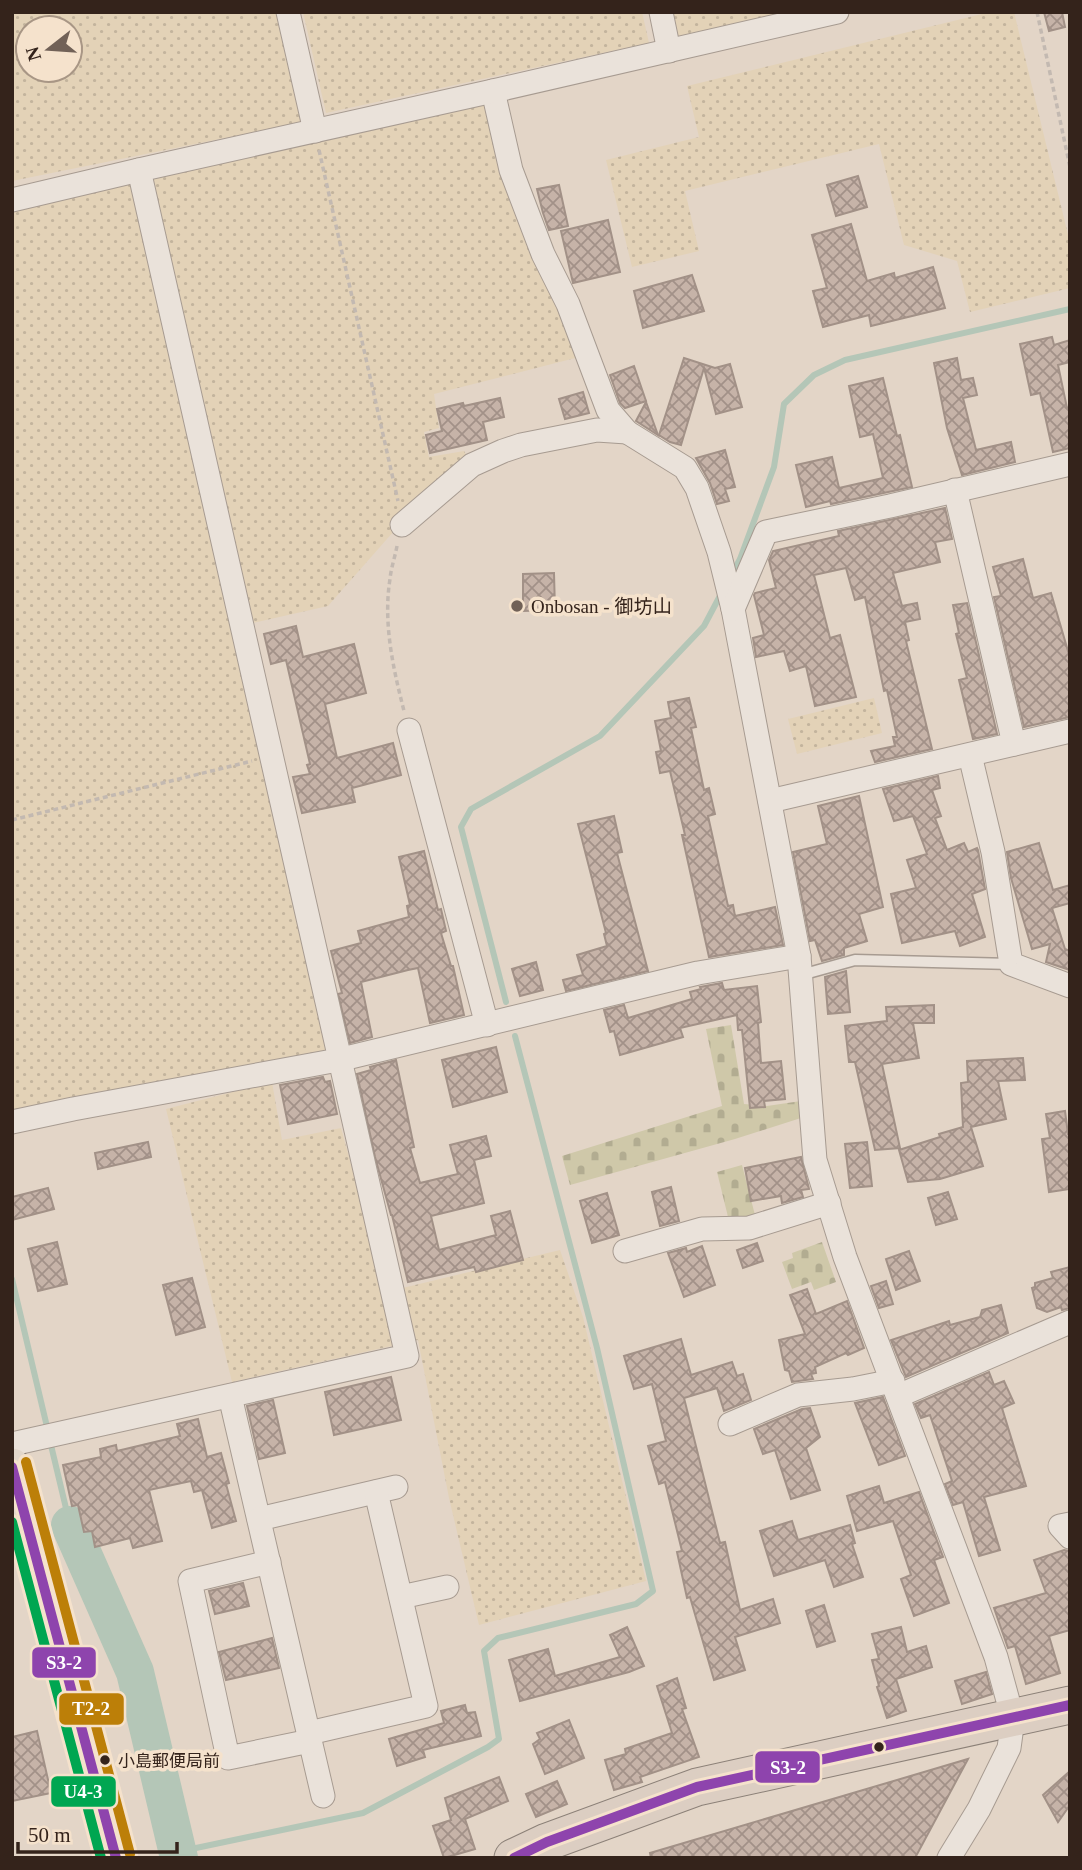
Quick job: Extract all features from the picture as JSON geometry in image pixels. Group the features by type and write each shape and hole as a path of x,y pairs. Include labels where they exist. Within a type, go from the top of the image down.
{"highway":[{"path":"513,1858 547,1842 696,1787 1013,1719 1067,1700"}],"main road":[{"path":"12,1466 116,1858"}],"street":[{"path":"288,12 315,131"},
{"path":"660,12 670,51"},
{"path":"12,200 836,12"},
{"path":"493,91 511,170 543,254 568,304 608,410 627,432 685,468 697,488 719,552 733,609 800,965 816,1160 845,1257 996,1657 1013,1719 1009,1748 979,1809 949,1858"},
{"path":"12,1444 407,1356 139,170"},
{"path":"402,525 465,470 503,451 521,444 597,430 627,432"},
{"path":"733,609 766,532 1070,464"},
{"path":"955,491 1014,744"},
{"path":"409,730 487,1025"},
{"path":"770,801 1070,731"},
{"path":"970,755 993,852 1011,964 1070,986"},
{"path":"12,1122 338,1060 698,973 800,965"},
{"path":"625,1251 702,1229 748,1228 829,1203"},
{"path":"730,1424 798,1395 896,1388 1070,1322"},
{"path":"230,1396 323,1796"},
{"path":"259,1519 386,1490 401,1597 426,1706 228,1758 190,1581 269,1562"},
{"path":"1070,1524 1060,1526 1070,1538"},
{"path":"401,1597 447,1587"}],"lane":[{"path":"800,965 855,960 1011,964"}],"path":[{"path":"1037,12 1070,167"},
{"path":"315,131 402,525 390,579 388,625 396,680 409,730"},
{"path":"12,820 272,756"}],"shaded area":[{"path":"12,12 280,12 305,122 12,181"},
{"path":"303,12 642,12 649,43 326,113"},
{"path":"669,12 791,12 675,40"},
{"path":"990,12 1014,12 1070,243 1070,288 970,312 957,261 904,245 879,144 685,191 699,251 632,267 606,160 699,137 687,86"},
{"path":"493,91 587,355 434,394 439,428 424,432 429,457 464,451 467,456 409,514 328,606 235,627 330,1054 12,1120 12,205"},
{"path":"874,698 882,733 797,754 788,719"},
{"path":"272,1082 282,1140 341,1128 386,1292 560,1250 583,1317 646,1581 479,1625 449,1498 418,1340 232,1382 166,1109"}],"green space":[{"path":"731,1025 744,1104 767,1106 801,1101 804,1117 570,1185 562,1156 722,1106 706,1029"},
{"path":"742,1165 755,1215 729,1221 717,1172"},
{"path":"822,1242 836,1282 814,1290 811,1282 792,1289 782,1262 793,1258 792,1253"}],"building":[{"path":"1044,12 1062,12 1065,27 1049,31"},
{"path":"858,176 867,207 836,216 827,185"},
{"path":"559,185 568,226 549,230 537,189"},
{"path":"608,220 620,272 573,283 561,231"},
{"path":"851,224 867,281 894,273 895,278 933,267 945,308 871,326 869,315 823,327 813,291 827,288 812,235"},
{"path":"692,275 704,311 643,328 634,291"},
{"path":"1052,337 1054,345 1070,340 1070,362 1058,365 1067,408 1070,407 1070,448 1053,452 1040,393 1031,395 1020,344"},
{"path":"684,358 715,368 730,364 742,407 716,414 704,368 681,445 659,435"},
{"path":"957,358 961,380 973,378 977,395 963,398 976,450 1011,442 1015,462 962,475 947,428 934,363"},
{"path":"634,366 646,401 625,408 620,403 610,375"},
{"path":"883,378 912,487 806,507 796,465 832,457 839,488 883,478 873,434 860,437 849,386"},
{"path":"583,392 589,413 565,419 559,399"},
{"path":"500,398 504,417 483,422 487,440 430,453 426,435 442,431 437,409"},
{"path":"646,402 658,435 636,421"},
{"path":"725,450 735,487 725,489 729,501 717,504 710,483 696,458"},
{"path":"945,508 952,539 935,542 940,562 893,573 902,606 917,603 920,619 905,622 909,640 906,641 932,749 875,762 871,751 895,746 893,737 897,737 887,690 884,691 865,597 855,600 846,568 814,575 830,638 840,635 856,697 815,706 806,666 790,671 784,651 756,657 753,638 764,635 754,595 776,588 769,560 773,551 839,536 838,531"},
{"path":"1023,559 1033,598 1051,593 1070,658 1070,717 1024,727 994,597 1001,596 993,567"},
{"path":"554,573 555,610 523,611 523,574"},
{"path":"967,603 997,734 973,739 959,680 967,678 956,634 959,633 953,605"},
{"path":"296,626 303,657 354,644 366,693 325,704 337,758 393,743 401,775 352,788 355,802 302,813 293,777 310,774 307,765 310,764 286,660 271,664 264,634"},
{"path":"689,698 696,727 691,728 704,790 709,788 715,814 708,816 728,906 733,905 735,916 775,907 783,945 709,957 670,771 660,773 656,752 661,751 655,721 671,718 668,702"},
{"path":"938,776 940,788 932,790 941,816 935,818 947,850 964,843 968,852 977,848 985,889 972,894 985,937 960,946 955,931 902,943 891,894 916,888 907,860 927,854 913,816 894,821 883,789"},
{"path":"859,796 883,907 859,914 867,941 844,948 844,955 822,961 815,940 810,941 793,852 827,844 818,806"},
{"path":"614,816 622,852 617,853 648,971 566,991 563,980 583,975 577,955 607,946 578,824"},
{"path":"1039,843 1053,890 1070,885 1070,903 1052,908 1065,949 1070,951 1070,970 1046,962 1050,944 1032,949 1011,878 1007,852"},
{"path":"424,851 438,910 441,909 446,931 441,933 453,966 464,1015 430,1023 418,968 408,970 361,982 372,1037 350,1043 338,994 342,993 331,951 361,943 358,931 409,917 407,906 410,905 399,857"},
{"path":"536,962 543,990 520,996 512,969"},
{"path":"846,971 850,1012 828,1014 825,977"},
{"path":"722,983 724,990 757,986 761,1022 758,1023 761,1063 781,1061 785,1099 764,1101 765,1107 750,1108 742,1030 738,1030 737,1015 680,1028 683,1037 620,1055 614,1031 610,1032 604,1010 624,1005 628,1018 692,999 690,992 701,989 700,987"},
{"path":"934,1005 934,1023 913,1023 919,1058 882,1064 900,1148 875,1150 855,1062 849,1062 845,1026 887,1021 886,1007"},
{"path":"496,1047 507,1092 453,1107 442,1060"},
{"path":"1023,1058 1025,1080 998,1081 1006,1119 971,1127 983,1166 940,1179 908,1182 899,1150 963,1127 961,1083 968,1082 967,1061"},
{"path":"396,1060 414,1147 410,1148 420,1183 458,1174 450,1145 486,1136 491,1156 474,1160 484,1203 431,1216 439,1250 496,1235 491,1216 510,1211 523,1260 476,1272 474,1267 408,1282 375,1157 357,1074 371,1070 370,1067"},
{"path":"323,1077 325,1082 330,1081 337,1114 288,1124 280,1085"},
{"path":"1065,1111 1070,1134 1070,1189 1049,1192 1042,1139 1050,1138 1046,1114"},
{"path":"148,1142 151,1157 98,1169 95,1153"},
{"path":"867,1142 872,1186 850,1188 845,1144"},
{"path":"801,1157 809,1189 801,1190 803,1197 782,1203 781,1196 751,1201 745,1168"},
{"path":"671,1187 679,1221 660,1226 652,1192"},
{"path":"48,1188 54,1209 12,1220 12,1197"},
{"path":"948,1192 957,1219 936,1225 928,1198"},
{"path":"607,1193 619,1235 592,1243 580,1201"},
{"path":"57,1242 67,1284 38,1291 28,1249"},
{"path":"757,1243 763,1261 743,1268 737,1250"},
{"path":"702,1246 715,1285 684,1297 668,1253 686,1248 687,1252"},
{"path":"909,1251 920,1281 896,1290 886,1259"},
{"path":"1070,1267 1070,1308 1062,1310 1061,1307 1047,1312 1037,1308 1032,1288 1035,1283 1053,1278 1051,1272"},
{"path":"192,1278 205,1327 176,1335 163,1285"},
{"path":"886,1281 893,1304 879,1308 871,1286"},
{"path":"807,1289 816,1314 847,1301 864,1348 815,1367 816,1373 811,1374 813,1379 792,1382 789,1371 785,1370 779,1340 805,1334 790,1295"},
{"path":"1001,1305 1008,1333 906,1377 891,1340 949,1321 950,1325 980,1317 982,1310"},
{"path":"681,1339 691,1375 732,1362 737,1376 743,1374 751,1400 724,1411 717,1388 684,1398 720,1543 725,1542 740,1610 773,1599 780,1623 735,1637 745,1670 714,1680 690,1597 687,1598 677,1552 682,1551 665,1482 659,1484 648,1446 666,1441 652,1384 634,1389 624,1356"},
{"path":"989,1372 994,1385 1004,1381 1014,1403 1002,1408 1026,1486 984,1497 1000,1550 979,1556 963,1502 953,1505 945,1484 952,1481 930,1415 921,1418 915,1404"},
{"path":"391,1377 401,1420 334,1435 325,1392"},
{"path":"883,1397 905,1456 879,1465 855,1403"},
{"path":"273,1400 285,1453 259,1459 247,1406"},
{"path":"810,1408 820,1437 806,1448 820,1490 791,1499 775,1450 763,1454 754,1429"},
{"path":"198,1419 207,1457 221,1453 236,1521 212,1528 202,1490 194,1492 191,1481 149,1490 162,1541 133,1548 130,1538 95,1547 92,1531 84,1532 78,1505 72,1506 63,1465 101,1457 100,1449 116,1445 117,1451 180,1436 177,1424"},
{"path":"879,1486 884,1503 919,1492 943,1557 934,1560 949,1603 914,1616 901,1579 911,1575 893,1521 857,1531 847,1496"},
{"path":"792,1521 798,1540 850,1525 855,1543 852,1544 863,1577 834,1587 825,1560 774,1576 760,1531"},
{"path":"1064,1550 1070,1551 1070,1630 1049,1636 1060,1673 1026,1684 1015,1646 1008,1648 994,1608 1046,1593 1034,1560"},
{"path":"243,1583 249,1606 215,1614 209,1591"},
{"path":"824,1605 835,1641 817,1647 806,1611"},
{"path":"627,1627 644,1666 520,1701 509,1660 548,1649 555,1676 620,1657 610,1635"},
{"path":"901,1627 907,1652 926,1646 932,1667 896,1679 906,1711 887,1718 872,1660 879,1659 872,1634"},
{"path":"272,1638 279,1668 226,1680 219,1652"},
{"path":"986,1672 992,1694 962,1704 955,1681"},
{"path":"677,1678 686,1708 682,1709 699,1757 640,1777 642,1782 614,1790 605,1760 626,1754 625,1749 672,1733 657,1686"},
{"path":"465,1705 467,1713 475,1712 481,1736 423,1750 425,1757 397,1766 389,1739 444,1723 441,1711"},
{"path":"569,1720 584,1758 545,1774 533,1744 540,1739 537,1733"},
{"path":"37,1731 51,1793 12,1801 12,1737"},
{"path":"968,1759 915,1858 651,1858 650,1853"},
{"path":"1070,1771 1070,1805 1058,1822 1043,1795"},
{"path":"499,1777 508,1801 465,1819 475,1849 444,1858 433,1826 451,1820 445,1798"},
{"path":"557,1781 567,1804 536,1817 526,1794"}],"waterway":[{"path":"731,576 740,559 774,467 784,404 814,375 845,360 1070,309"},
{"path":"506,1002 461,827 471,809 600,736 704,626 722,592"},
{"path":"177,1852 363,1813 488,1747 499,1739 484,1651 498,1638 636,1604 653,1591 597,1348 515,1036"},
{"path":"12,1279 48,1431"},
{"path":"50,1441 70,1525"},
{"path":"70,1525 135,1672 179,1858"}],"transit line":[{"name":"T2-2","path":"26,1462 130,1854"},
{"name":"S3-2","path":"12,1467 116,1858"},
{"name":"U4-3","path":"12,1522 101,1858"},
{"name":"S3-2","path":"514,1858 547,1842 697,1787 1070,1705"}],"place":[{"name":"Onbosan - 御坊山","path":"517,606"},
{"name":"小島郵便局前","path":"105,1760"}]}
